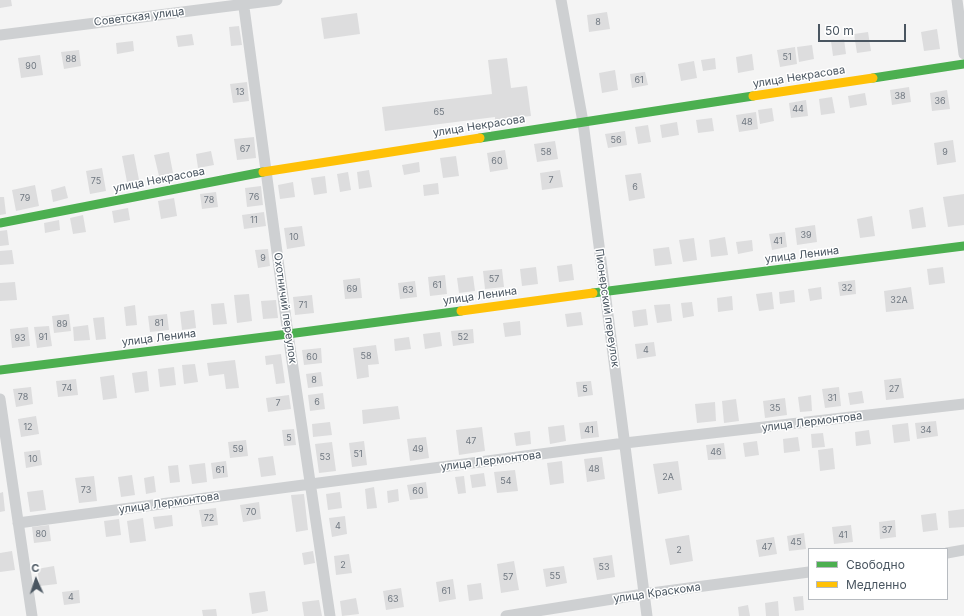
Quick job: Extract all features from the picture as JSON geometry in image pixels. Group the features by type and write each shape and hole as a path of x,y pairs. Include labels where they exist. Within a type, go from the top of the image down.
{"street":[{"name":"Советская улица","path":"0,35 243,2 277,0"},
{"name":"Пионерский переулок","path":"561,0 583,122 604,292 626,444 648,616"},
{"path":"957,0 964,54"},
{"name":"Охотничий переулок","path":"243,2 288,334 330,616"},
{"name":"улица Некрасова","path":"0,223 266,171 964,64"},
{"name":"улица Ленина","path":"0,370 964,246"},
{"path":"0,399 32,616"},
{"name":"улица Лермонтова","path":"18,523 626,444 964,404"},
{"path":"948,552 964,550"},
{"name":"улица Краскома","path":"506,616 644,594 808,572"}],"building":[{"path":"0,0 11,0 12,6 0,8"},
{"path":"607,12 610,29 589,32 587,15"},
{"path":"357,13 360,34 324,39 321,18"},
{"path":"239,26 242,45 231,46 229,27"},
{"path":"937,29 940,49 924,51 921,32"},
{"path":"868,32 871,51 857,53 854,34"},
{"path":"192,34 194,45 178,47 176,36"},
{"path":"844,39 846,54 833,56 831,41"},
{"path":"133,41 134,51 117,54 116,43"},
{"path":"812,45 814,59 799,62 797,47"},
{"path":"795,47 797,64 780,67 777,50"},
{"path":"79,50 81,66 64,69 61,52"},
{"path":"752,54 754,70 738,73 736,57"},
{"path":"40,55 43,75 21,78 18,58"},
{"path":"507,58 511,88 527,86 531,116 495,120 495,117 385,131 382,107 492,94 488,60"},
{"path":"715,58 716,69 703,71 701,60"},
{"path":"694,61 697,78 681,81 678,64"},
{"path":"615,70 618,90 602,93 599,73"},
{"path":"645,72 648,85 632,88 630,74"},
{"path":"247,82 249,101 233,103 230,84"},
{"path":"909,87 911,102 892,105 890,90"},
{"path":"947,90 950,109 932,111 930,93"},
{"path":"865,93 867,105 850,108 848,96"},
{"path":"832,97 835,113 821,115 819,99"},
{"path":"806,100 808,116 791,118 789,103"},
{"path":"772,108 774,121 760,124 758,110"},
{"path":"756,112 758,129 739,132 736,115"},
{"path":"712,118 714,131 698,133 696,120"},
{"path":"677,122 679,135 662,138 660,125"},
{"path":"648,125 651,142 638,144 635,127"},
{"path":"625,131 627,145 608,148 605,134"},
{"path":"254,137 256,158 237,160 234,139"},
{"path":"953,140 956,162 937,165 934,143"},
{"path":"555,141 558,159 537,162 534,144"},
{"path":"505,150 508,169 490,172 487,153"},
{"path":"211,151 214,165 198,168 196,154"},
{"path":"169,152 173,173 159,176 154,155"},
{"path":"134,154 139,180 127,182 122,156"},
{"path":"456,156 459,176 443,178 440,158"},
{"path":"419,162 420,172 404,175 402,165"},
{"path":"102,168 106,191 90,194 86,171"},
{"path":"369,170 372,187 359,189 357,172"},
{"path":"560,170 563,187 542,190 540,173"},
{"path":"348,172 351,190 340,192 337,174"},
{"path":"641,173 645,198 629,201 625,175"},
{"path":"325,176 327,193 314,195 311,178"},
{"path":"293,182 295,197 280,199 278,185"},
{"path":"438,183 439,194 424,196 423,185"},
{"path":"35,185 39,206 16,211 12,190"},
{"path":"65,186 68,198 53,202 51,190"},
{"path":"261,186 263,205 247,207 245,188"},
{"path":"216,192 218,207 202,209 200,194"},
{"path":"964,194 964,225 948,227 943,197"},
{"path":"0,197 4,197 6,214 0,215"},
{"path":"174,198 177,216 161,219 158,201"},
{"path":"923,207 926,227 912,229 909,210"},
{"path":"128,208 130,220 114,223 112,211"},
{"path":"264,212 266,226 244,229 242,215"},
{"path":"83,215 86,232 73,234 70,218"},
{"path":"872,216 875,236 860,238 857,219"},
{"path":"59,220 60,230 45,233 44,223"},
{"path":"815,225 817,242 797,245 795,228"},
{"path":"302,226 305,246 287,249 284,228"},
{"path":"7,230 9,245 0,246 0,231"},
{"path":"785,232 787,247 772,250 769,234"},
{"path":"725,237 728,255 711,257 709,240"},
{"path":"694,238 697,260 683,262 679,240"},
{"path":"752,240 753,251 738,254 736,242"},
{"path":"669,247 672,264 655,266 653,249"},
{"path":"268,249 270,266 258,268 255,250"},
{"path":"12,250 14,264 0,265 0,251"},
{"path":"572,264 574,280 559,282 557,266"},
{"path":"536,267 538,284 522,286 520,269"},
{"path":"943,267 945,283 929,285 927,269"},
{"path":"502,269 504,287 485,289 483,271"},
{"path":"445,275 447,294 430,296 428,277"},
{"path":"473,276 475,291 459,293 457,278"},
{"path":"360,278 362,298 345,299 343,280"},
{"path":"855,280 856,294 840,296 838,282"},
{"path":"415,281 417,297 400,299 398,283"},
{"path":"15,282 17,300 0,301 0,283"},
{"path":"821,287 822,299 810,301 808,289"},
{"path":"911,287 914,309 886,312 884,291"},
{"path":"794,290 795,302 780,304 779,292"},
{"path":"772,292 774,309 759,311 756,294"},
{"path":"249,294 252,321 237,323 234,295"},
{"path":"312,295 314,313 295,315 293,297"},
{"path":"732,296 733,310 718,312 717,298"},
{"path":"276,300 278,318 263,319 261,301"},
{"path":"692,302 694,316 683,318 681,303"},
{"path":"224,303 227,324 213,325 211,304"},
{"path":"670,304 672,321 657,323 654,305"},
{"path":"135,305 137,325 126,326 124,307"},
{"path":"646,309 648,325 634,327 632,311"},
{"path":"194,310 196,328 182,330 180,312"},
{"path":"581,312 583,325 567,327 565,314"},
{"path":"69,314 71,331 54,333 52,316"},
{"path":"167,314 169,330 150,332 148,316"},
{"path":"104,317 106,339 96,340 93,318"},
{"path":"520,321 521,335 505,337 503,323"},
{"path":"88,325 90,340 74,341 73,327"},
{"path":"49,326 52,346 37,348 34,327"},
{"path":"28,327 30,346 12,348 10,329"},
{"path":"473,329 474,343 453,346 451,331"},
{"path":"440,332 442,346 425,349 423,334"},
{"path":"409,337 411,349 395,351 394,339"},
{"path":"654,342 656,356 637,359 635,344"},
{"path":"376,345 379,364 368,365 369,377 357,379 353,348"},
{"path":"321,348 322,363 304,365 302,350"},
{"path":"281,354 285,383 276,384 273,364 266,365 265,356"},
{"path":"235,360 239,388 226,389 224,374 209,376 207,363"},
{"path":"195,364 198,382 184,384 182,365"},
{"path":"174,367 176,385 160,387 158,369"},
{"path":"147,371 149,391 135,393 132,373"},
{"path":"321,372 323,386 308,388 306,374"},
{"path":"114,375 117,398 103,400 100,377"},
{"path":"901,378 904,398 886,400 884,380"},
{"path":"76,379 78,395 58,397 56,381"},
{"path":"591,381 593,395 578,397 576,382"},
{"path":"31,387 33,404 16,407 13,389"},
{"path":"839,387 841,406 825,408 822,389"},
{"path":"862,391 864,403 850,405 848,393"},
{"path":"323,393 325,409 310,411 308,395"},
{"path":"289,395 291,409 268,412 266,398"},
{"path":"811,395 812,411 800,412 798,397"},
{"path":"785,398 787,415 765,418 763,401"},
{"path":"736,399 739,421 724,423 722,401"},
{"path":"715,402 716,421 697,423 695,404"},
{"path":"398,406 400,419 363,424 362,410"},
{"path":"36,416 39,434 21,437 18,419"},
{"path":"597,421 599,437 581,439 579,423"},
{"path":"936,421 938,436 917,439 915,423"},
{"path":"330,422 332,435 313,437 312,424"},
{"path":"908,423 910,441 894,443 892,425"},
{"path":"564,425 566,441 550,444 548,427"},
{"path":"482,427 485,451 459,455 456,430"},
{"path":"294,429 296,445 284,446 282,430"},
{"path":"869,430 871,444 856,446 855,432"},
{"path":"530,431 531,444 516,446 514,433"},
{"path":"823,433 825,447 812,448 811,434"},
{"path":"426,437 429,458 410,461 407,439"},
{"path":"798,437 800,451 784,453 783,439"},
{"path":"246,440 248,456 230,458 228,442"},
{"path":"364,441 367,465 352,467 349,443"},
{"path":"757,441 759,455 745,457 743,443"},
{"path":"332,442 336,471 319,473 315,444"},
{"path":"724,443 726,459 708,460 706,445"},
{"path":"833,448 835,469 820,471 818,450"},
{"path":"40,450 42,465 26,468 24,452"},
{"path":"273,456 276,475 261,477 258,458"},
{"path":"602,457 605,479 587,482 584,459"},
{"path":"226,461 228,477 213,479 211,463"},
{"path":"562,461 564,483 550,485 547,463"},
{"path":"678,461 682,490 658,494 653,464"},
{"path":"205,463 207,482 192,484 189,465"},
{"path":"178,465 180,482 170,483 168,466"},
{"path":"515,470 518,491 497,493 494,472"},
{"path":"484,473 486,486 472,488 470,475"},
{"path":"132,475 135,495 121,497 118,477"},
{"path":"94,476 97,501 79,503 75,478"},
{"path":"154,476 156,492 146,494 144,478"},
{"path":"464,476 466,493 458,494 455,477"},
{"path":"426,482 428,498 410,500 407,485"},
{"path":"374,487 377,508 367,509 365,489"},
{"path":"398,489 399,501 388,503 387,491"},
{"path":"43,490 46,510 30,512 27,492"},
{"path":"3,492 5,511 0,512 0,493"},
{"path":"340,492 342,508 328,510 326,494"},
{"path":"304,494 308,530 296,532 291,495"},
{"path":"259,502 261,519 243,522 240,505"},
{"path":"216,508 218,525 202,527 199,510"},
{"path":"964,509 964,527 949,528 948,511"},
{"path":"936,513 938,530 923,532 921,515"},
{"path":"172,515 173,526 155,529 153,517"},
{"path":"345,516 347,534 332,537 329,518"},
{"path":"143,518 146,541 130,543 127,521"},
{"path":"119,519 121,535 106,537 104,521"},
{"path":"895,520 896,537 880,539 879,522"},
{"path":"49,525 51,541 34,543 32,527"},
{"path":"851,525 853,542 834,544 832,527"},
{"path":"804,533 806,549 789,551 787,536"},
{"path":"689,535 693,561 670,565 665,539"},
{"path":"774,537 777,554 759,557 756,540"},
{"path":"12,551 15,570 0,572 0,553"},
{"path":"313,551 315,563 304,565 302,553"},
{"path":"349,554 352,573 336,575 334,556"},
{"path":"612,555 615,577 597,580 593,558"},
{"path":"514,561 519,590 501,593 497,564"},
{"path":"54,566 57,584 40,586 37,569"},
{"path":"564,566 567,583 546,587 543,569"},
{"path":"453,579 456,599 439,602 436,582"},
{"path":"481,583 483,599 469,601 467,585"},
{"path":"401,588 404,607 386,610 383,591"},
{"path":"79,590 80,603 64,605 62,592"},
{"path":"265,591 268,611 252,614 249,593"},
{"path":"803,596 804,610 795,611 793,597"},
{"path":"356,598 359,614 342,616 340,601"},
{"path":"319,600 322,616 304,616 302,602"},
{"path":"778,601 779,616 766,616 765,603"},
{"path":"748,605 750,616 739,616 738,607"},
{"path":"216,609 217,616 203,616 202,610"}],"traffic: fast":[{"path":"873,78 964,64"},
{"path":"480,138 753,96"},
{"path":"0,223 263,172"},
{"path":"593,293 964,246"},
{"path":"0,370 461,311"}],"traffic: slow":[{"path":"753,96 873,78"},
{"path":"263,172 480,138"},
{"path":"461,311 593,293"}]}
